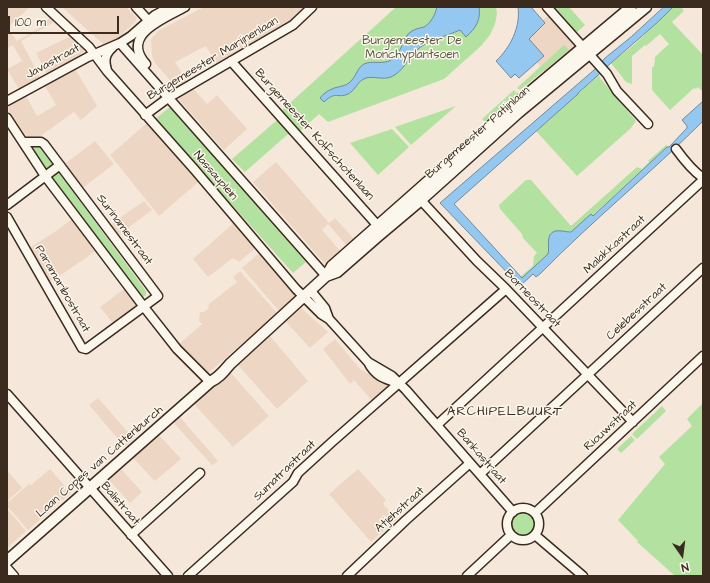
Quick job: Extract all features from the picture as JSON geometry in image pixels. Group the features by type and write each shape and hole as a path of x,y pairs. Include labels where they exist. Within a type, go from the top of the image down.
{"main road":[{"name":"Burgemeester Patijnlaan","path":"586,51 631,7"},
{"name":"Burgemeester Patijnlaan","path":"326,276 337,272 377,237 512,107 646,7"},
{"name":"Burgemeester Patijnlaan","path":"307,294 326,276 332,266 378,226 418,197"},
{"name":"Laan Copes van Cattenburch","path":"7,560 210,382 211,376 230,364 307,294"}],"street":[{"name":"Nassauplein","path":"46,7 94,54 145,115 307,294"},
{"path":"136,7 148,20"},
{"name":"Javastraat","path":"7,101 94,54 116,45 131,36 148,20 170,7"},
{"name":"Nassauplein","path":"168,98 161,82 140,58 137,52 137,45 140,37 152,26 185,7"},
{"name":"Burgemeester Marijnenlaan","path":"145,115 168,98 292,25 312,7"},
{"path":"547,7 606,73 617,91 648,124"},
{"name":"Nassauplein","path":"116,45 168,98 326,276"},
{"path":"107,71 105,62 108,52 116,45"},
{"name":"Burgemeester Kolfschotenlaan","path":"231,61 378,226"},
{"path":"7,118 45,176 144,307 178,348 210,382"},
{"name":"Surinamestraat","path":"23,142 41,142 44,144 158,295 144,307"},
{"path":"676,149 686,162 703,179"},
{"path":"7,205 60,165"},
{"name":"Malakkastraat","path":"437,425 703,179"},
{"name":"Borneostraat","path":"418,197 477,261 506,288 633,422"},
{"name":"Paramaribostraat","path":"7,217 82,348 86,349 144,307"},
{"name":"Celebesstraat","path":"480,474 703,268"},
{"name":"Sumatrastraat","path":"188,576 292,482 298,473 506,288"},
{"name":"Bankastraat","path":"307,294 321,314 329,319 368,362 392,376 399,383 513,512"},
{"name":"Riouwstraat","path":"535,513 703,356"},
{"name":"Balistraat","path":"7,394 168,576"},
{"name":"Atjehstraat","path":"347,576 406,520 470,463"},
{"path":"131,535 200,473"},
{"path":"525,508 535,513 539,525 536,535 523,541 516,540 508,530 507,523 509,517 518,509 525,508"},
{"path":"467,576 511,535"},
{"path":"536,535 583,576"},
{"path":"7,568 14,576"}],"shaded area":[{"path":"7,7 30,7 7,28"},
{"path":"62,7 126,7 137,18 135,22 117,39 104,45"},
{"path":"204,7 311,7 292,25 219,68 206,46 175,62 189,85 207,104 217,95 247,129 224,150 180,101 170,80 154,62 152,55 151,39 158,31"},
{"path":"551,13 577,47 546,73 519,42"},
{"path":"51,17 56,21 21,41 41,79 20,91 7,69 22,61 13,45 7,48 7,28 17,41 41,27 49,18"},
{"path":"71,36 86,49 73,61 74,67 97,106 81,120 74,112 39,137 30,139 8,110 9,106 26,96 37,116 56,105 45,86 48,76 36,53"},
{"path":"148,122 202,179 159,216 110,155"},
{"path":"95,141 114,164 80,190 62,166"},
{"path":"276,162 329,223 335,218 355,240 348,247 328,224 322,230 341,252 326,265 253,182"},
{"path":"144,201 152,210 115,238 107,227"},
{"path":"76,216 100,248 64,273 45,284 26,250"},
{"path":"237,220 259,245 239,262 233,258 208,277 193,259"},
{"path":"263,250 300,293 279,311 242,268"},
{"path":"240,271 277,313 205,376 177,346 202,324 199,321 200,312 204,312 208,309 209,304 237,282 233,277"},
{"path":"128,286 144,307 116,327 100,307"},
{"path":"301,308 328,332 310,348 286,322"},
{"path":"270,336 308,381 277,409 238,365"},
{"path":"335,339 360,369 393,389 375,404 354,380 350,384 323,349"},
{"path":"230,372 269,416 233,447 194,404"},
{"path":"98,398 134,439 125,447 89,405"},
{"path":"180,417 218,461 216,463 212,465 173,422"},
{"path":"159,435 181,459 155,481 133,458"},
{"path":"50,469 71,493 28,530 7,506 7,503 29,484 31,485"},
{"path":"121,469 142,492 130,503 109,480"},
{"path":"358,469 386,500 383,504 397,519 371,542 329,494"},
{"path":"7,470 22,488 7,501"},
{"path":"7,509 26,531 7,548"}],"green space":[{"name":"Burgemeester De Monchyplantsoen","path":"396,7 496,7 497,14 495,24 490,35 481,46 444,79 328,122 319,114 298,133 287,135 245,172 232,159 276,121 280,112"},
{"path":"551,7 569,7 585,25 576,33"},
{"path":"673,7 684,7 682,9 684,11 672,22 703,55 703,92 698,87 696,89 694,88 670,110 652,90 652,67 654,67 655,57 669,44 660,34 632,56 632,84 626,82 611,63 636,43"},
{"path":"564,45 569,50 520,90 517,88"},
{"path":"599,75 636,121 631,128 577,176 536,131"},
{"path":"514,90 517,93 485,122 482,119"},
{"path":"456,106 411,145 395,127"},
{"path":"170,107 306,262 293,273 155,119"},
{"path":"392,129 409,147 378,175 350,143"},
{"path":"666,145 669,147 667,147 592,216 591,215 573,231 551,233 548,254 522,279 520,277 533,266 534,256 537,253 500,209 499,205 526,180 531,180 571,226 637,167 642,169 649,162 648,161"},
{"path":"39,146 146,291 146,295 143,297 139,295 33,153 33,148"},
{"path":"703,403 703,576 675,576 637,542 638,541 618,520 665,464 659,457 692,426 687,419"},
{"path":"662,406 666,411 637,439 632,434"},
{"path":"631,436 635,440 621,453 617,449"},
{"path":"518,512 525,512 529,514 534,518 536,524 531,534 526,537 520,536 511,529 510,523 512,517"}],"water":[{"path":"437,7 479,7 478,20 473,30 466,37 460,30 422,46 403,68 391,77 366,78 363,79 348,94 332,96 324,102 320,98 328,91 349,83 364,64 391,60 398,52 409,33 424,27 431,21"},
{"path":"518,7 531,7 545,23 529,39 544,56 519,78 515,74 511,78 496,61 506,50 513,37 518,22"},
{"path":"664,7 673,7 454,204 522,278 548,254 548,241 552,233 555,231 571,232 591,214 593,216 667,147 669,147 687,128 682,120 703,101 703,121 541,273 536,277 533,274 520,286 440,203 594,70 605,58"}],"district":[{"name":"ARCHIPELBUURT","path":"505,412"}]}
